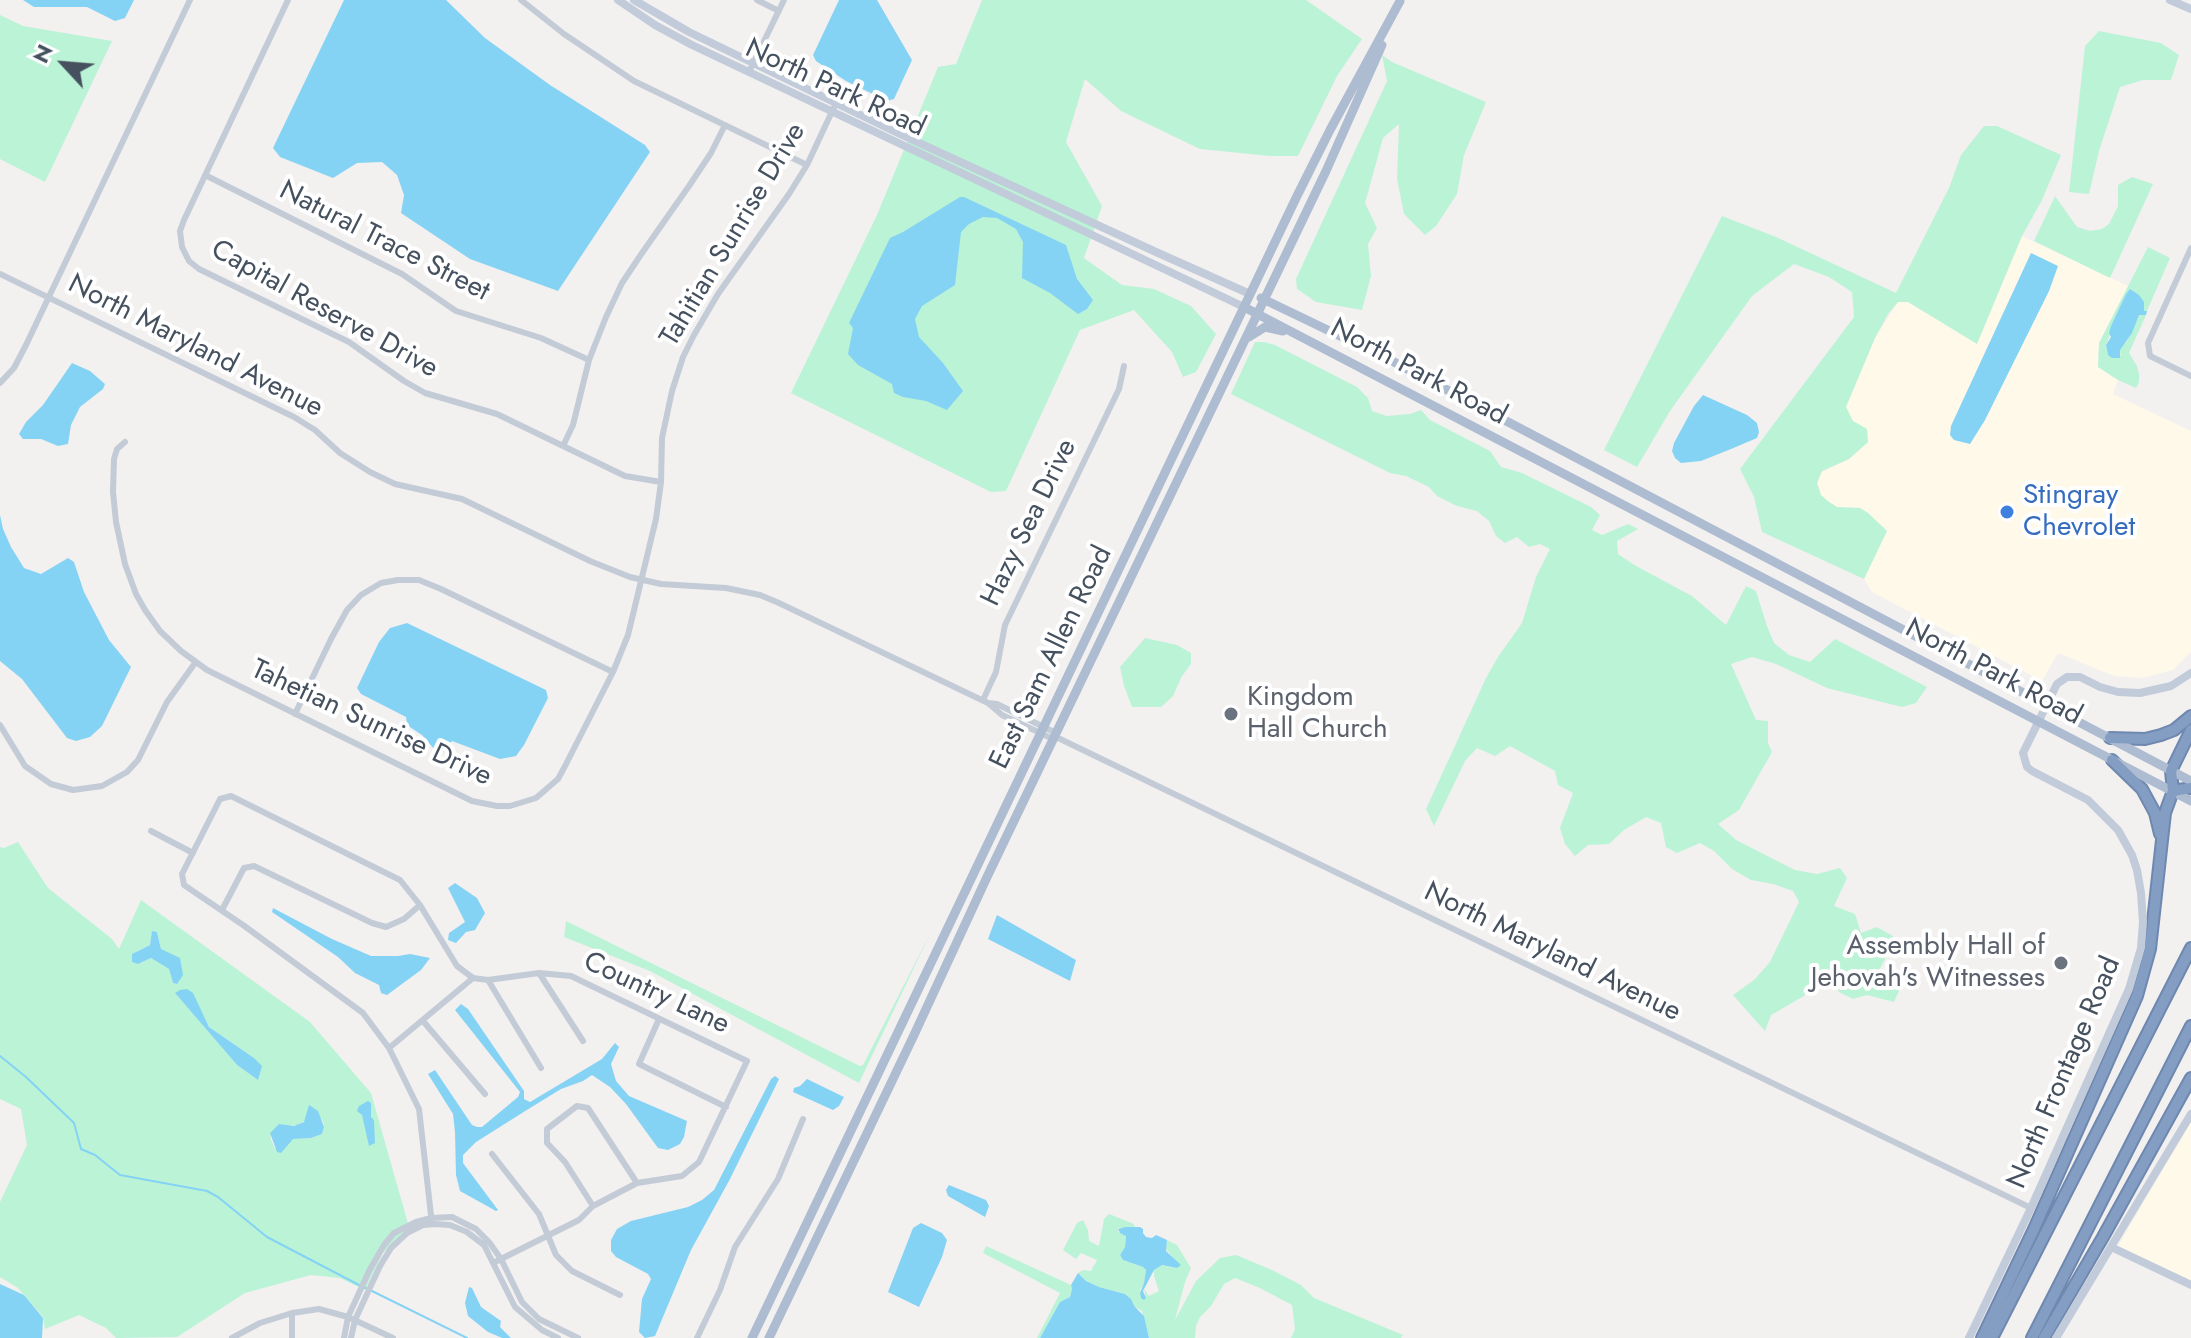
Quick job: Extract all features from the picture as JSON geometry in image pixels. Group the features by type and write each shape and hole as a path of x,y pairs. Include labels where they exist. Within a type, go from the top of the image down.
{"highway":[{"path":"2110,738 2145,739 2161,735 2174,730 2191,716"},
{"path":"1982,1338 2137,996 2150,949 2165,813 2173,791 2171,771 2191,730"},
{"path":"2112,760 2149,800 2159,825 2162,844"},
{"path":"2173,791 2191,788"},
{"path":"1992,1338 2191,948"},
{"path":"2032,1338 2191,1026"},
{"path":"2044,1338 2191,1078"}],"main road":[{"name":"East Sam Allen Road","path":"752,1338 1250,294 1330,130 1400,1"},
{"name":"East Sam Allen Road","path":"769,1338 1358,102 1400,1"},
{"name":"North Park Road","path":"1250,294 1394,362 2191,781"},
{"name":"North Park Road","path":"1244,307 2191,801"},
{"path":"1242,346 1253,333 1265,327 1294,332"}],"street":[{"path":"0,383 14,368 49,298 190,0"},
{"name":"Capital Reserve Drive","path":"288,0 180,231 182,247 189,261 199,269 349,342 425,393 497,414 625,476 661,482"},
{"path":"521,0 564,34 634,81 807,165"},
{"name":"North Park Road","path":"618,0 675,36 751,68 1244,307"},
{"name":"North Park Road","path":"634,0 751,68"},
{"path":"757,0 779,11"},
{"path":"751,68 784,0"},
{"path":"2170,0 2191,9"},
{"name":"North Park Road","path":"834,108 1250,294"},
{"name":"Tahitian Sunrise Drive","path":"642,580 656,519 662,438 683,357 718,294 807,165 834,108"},
{"path":"563,446 573,425 589,360 622,283 697,175 724,127"},
{"name":"Natural Trace Street","path":"205,175 402,274 456,311 541,338 589,360"},
{"path":"2191,248 2148,343 2150,356 2191,376"},
{"path":"2183,264 2191,268"},
{"name":"North Maryland Avenue","path":"0,274 294,417 315,430 340,453 395,484 462,499 610,570 642,580 726,588 760,595 779,603 986,702 1002,715 1042,730 2031,1208"},
{"name":"Hazy Sea Drive","path":"986,702 996,672 1005,625 1119,389 1124,366"},
{"name":"Tahetian Sunrise Drive","path":"125,442 117,449 114,459 113,492 118,538 136,594 160,631 195,663 472,801 497,806 524,803 536,798 558,779 613,672 628,635 642,580"},
{"path":"295,714 347,610 361,595 381,583 398,580 419,580 441,589 613,672"},
{"path":"0,725 25,766 51,784 73,790 102,786 127,772 138,760 167,702 195,663"},
{"name":"North Frontage Road","path":"1969,1338 2129,989 2141,948 2142,896 2137,870 2118,830 2088,800 2027,767 2023,753 2057,684 2067,677 2080,677 2118,692 2140,693 2171,686 2191,673"},
{"path":"389,1048 473,978 457,966 420,905 400,880 231,796 220,799 182,874 184,885 363,1013 389,1048 419,1109 432,1221"},
{"path":"151,831 193,853"},
{"path":"222,910 244,868 254,866 386,927 404,919 420,905"},
{"path":"539,973 583,1041"},
{"name":"Country Lane","path":"473,978 488,980 539,973 571,976 747,1061 699,1162 682,1176 637,1183 593,1206 579,1220 493,1263"},
{"path":"488,980 541,1068"},
{"path":"659,1019 639,1064 726,1107"},
{"path":"423,1021 485,1094"},
{"path":"593,1206 565,1162 547,1143 547,1129 577,1106 588,1108 637,1183"},
{"path":"2056,1338 2191,1114"},
{"path":"697,1338 720,1290 735,1247 778,1179 803,1119"},
{"path":"492,1154 539,1214 556,1255 572,1271 620,1295"},
{"path":"344,1338 394,1233 452,1217 476,1229 489,1242 522,1302 539,1319 578,1338"},
{"path":"432,1221 467,1232 484,1245 515,1307 542,1330 558,1338"},
{"path":"2111,1247 2191,1285"},
{"path":"232,1338 260,1323 319,1309 352,1318 393,1338"},
{"path":"292,1313 292,1338"},
{"path":"351,1338 352,1318"}],"shaded area":[{"path":"2022,236 2128,286 2099,343 2098,367 2118,380 2113,394 2191,431 2191,652 2173,670 2142,678 2114,676 2058,653 2042,681 1872,592 1864,579 1887,531 1860,508 1837,507 1829,502 1821,495 1817,483 1822,472 1849,459 1868,442 1848,415 1846,407 1875,338 1898,302 1908,302 1977,343","holes":["2031,253 2058,266 2049,291 1970,444 1951,426"]},
{"path":"2191,1122 2191,1281 2118,1246"}],"green space":[{"path":"982,0 1306,0 1362,39 1337,76 1298,156 1200,149 1121,111 1085,79 1066,142 1102,206 1084,258 1122,285 1154,289 1191,306 1216,334 1196,372 1183,377 1172,352 1134,310 1080,330 1006,491 991,492 791,393 877,215 938,67 956,64"},
{"path":"0,15 23,26 112,41 45,182 0,159"},
{"path":"2099,31 2161,43 2179,55 2171,80 2143,80 2120,87 2089,194 2069,192 2085,46"},
{"path":"1382,55 1486,102 1464,155 1457,194 1436,226 1425,235 1404,214 1397,179 1399,124 1383,138 1365,203 1377,228 1368,244 1371,276 1362,310 1316,302 1297,289 1296,279 1387,81"},
{"path":"1984,126 1997,126 2061,155 2042,200 2022,236 1977,344 1908,302 1898,302 1875,338 1846,407 1853,421 1867,429 1868,442 1849,459 1822,471 1817,483 1821,495 1829,502 1837,507 1860,508 1887,531 1864,579 1762,532 1754,497 1740,469 1854,317 1852,292 1829,277 1794,264 1752,296 1670,411 1637,467 1604,450 1722,216 1776,237 1896,293 1949,188 1961,155"},
{"path":"2132,177 2153,184 2110,278 2034,241 2055,196 2077,227 2090,231 2102,229 2109,224 2118,206 2118,185"},
{"path":"2148,247 2170,258 2147,311 2144,311 2139,296 2130,290 2126,294 2106,345 2108,355 2117,358 2121,355 2119,350 2127,341 2139,314 2146,315 2129,353 2139,374 2136,388 2098,367 2099,343"},
{"path":"1255,342 1275,345 1357,387 1368,398 1372,411 1387,416 1421,410 1430,420 1490,451 1501,467 1522,473 1591,507 1600,515 1592,530 1602,535 1628,524 1638,529 1617,541 1618,554 1692,596 1726,625 1746,586 1756,591 1774,643 1789,655 1810,662 1835,639 1927,687 1916,703 1902,707 1827,688 1776,664 1752,657 1731,664 1756,720 1768,721 1768,743 1772,752 1739,810 1718,824 1736,840 1795,870 1817,874 1840,868 1847,878 1834,906 1855,914 1861,933 1877,927 1896,938 1878,972 1902,984 1894,1002 1867,995 1853,999 1839,992 1832,980 1815,981 1804,996 1771,1015 1765,1031 1733,995 1754,980 1770,962 1799,902 1793,891 1751,880 1700,843 1677,853 1666,847 1661,823 1646,817 1624,830 1609,844 1588,845 1575,856 1565,844 1560,828 1573,793 1558,785 1555,771 1510,746 1495,756 1477,748 1465,761 1434,826 1426,809 1486,678 1522,623 1536,577 1550,549 1540,544 1529,547 1517,537 1505,543 1496,536 1489,521 1477,511 1457,506 1437,496 1429,487 1406,476 1390,473 1231,394"},
{"path":"1145,638 1177,645 1191,653 1191,664 1173,696 1161,707 1132,707 1124,686 1120,667"},
{"path":"18,842 48,888 112,939 119,949 141,900 310,1022 371,1093 409,1227 383,1253 365,1290 340,1278 311,1275 245,1293 177,1337 116,1338 106,1328 79,1315 45,1329 43,1317 18,1288 0,1277 0,1202 27,1145 21,1109 0,1099 0,847","holes":["152,932 157,932 177,984 173,983 169,969 151,958 138,964 137,951 150,945","175,993 201,1011 209,1027 254,1058 258,1080 237,1065","322,1119 322,1134 293,1139 275,1149 270,1137 306,1120"]},
{"path":"566,921 860,1066 931,932 859,1083 650,971 564,937"},
{"path":"1109,1214 1134,1224 1135,1228 1118,1228 1118,1232 1126,1235 1125,1247 1120,1255 1123,1260 1146,1270 1140,1290 1146,1298 1144,1289 1149,1296 1159,1291 1154,1270 1161,1265 1177,1268 1177,1262 1166,1249 1167,1240 1177,1245 1191,1268 1175,1320 1196,1281 1220,1258 1236,1255 1301,1285 1314,1298 1403,1335 1401,1338 1291,1338 1295,1329 1292,1305 1235,1278 1224,1284 1211,1306 1200,1317 1195,1338 1149,1338 1142,1311 1125,1294 1099,1287 1078,1273 1091,1271 1097,1260 1081,1253 1076,1259 1063,1250 1077,1223 1083,1220 1089,1241 1099,1246 1104,1219"},
{"path":"986,1246 1071,1285 1070,1297 1060,1302 1040,1338 1037,1338 1060,1293 983,1253"}],"water":[{"path":"23,0 134,0 125,18 115,21 87,7 34,7"},
{"path":"344,0 446,0 485,38 550,85 645,145 650,152 558,291 470,259 401,213 404,195 397,175 382,162 357,163 333,178 280,157 273,148"},
{"path":"839,0 877,0 912,60 894,99 887,101 846,81 816,61 813,55"},
{"path":"960,197 1066,245 1077,279 1093,300 1087,309 1078,314 1050,293 1022,278 1023,242 1016,229 997,218 983,217 969,224 961,232 955,285 922,306 915,319 919,337 963,391 947,410 894,393 892,384 858,365 848,354 853,328 849,323 890,238"},
{"path":"2031,253 2058,266 2049,291 1970,444 1954,440 1950,435 1951,426"},
{"path":"2130,289 2144,302 2146,315 2139,315 2132,333 2120,350 2120,358 2112,358 2106,345 2111,337 2109,333"},
{"path":"72,363 90,371 105,384 80,407 71,425 68,444 58,446 41,439 23,439 19,434 26,422 43,405"},
{"path":"1703,395 1747,415 1757,423 1759,432 1757,438 1701,461 1681,463 1672,451 1674,443"},
{"path":"0,515 11,547 24,568 41,574 68,558 74,562 84,592 109,640 131,667 102,726 90,737 76,741 67,738 22,679 0,661"},
{"path":"407,623 546,690 548,698 516,756 500,759 452,741 440,756 422,735 407,725 406,717 361,694 357,688 379,642 390,628"},
{"path":"455,883 477,898 485,913 475,930 466,932 456,943 448,940 449,933 465,922 448,888"},
{"path":"273,908 371,956 410,954 430,958 421,970 387,995 381,993 379,985 355,973 338,957 272,912"},
{"path":"997,915 1076,960 1070,981 988,939"},
{"path":"152,931 157,932 161,949 180,958 183,975 177,984 173,983 169,969 151,958 138,964 132,962 132,954 150,945"},
{"path":"187,989 193,993 209,1027 262,1066 258,1080 237,1065 175,993"},
{"path":"461,1004 468,1009 524,1091 524,1099 530,1102 602,1059 615,1043 619,1047 611,1064 616,1081 629,1096 687,1121 680,1144 668,1150 658,1148 626,1104 610,1087 592,1075 530,1108 476,1142 463,1155 463,1163 498,1210 460,1191 456,1175 453,1114 428,1074 435,1070 472,1125 477,1127 482,1127 520,1092 455,1010"},
{"path":"775,1076 779,1079 691,1250 655,1336 645,1338 639,1332 642,1299 651,1279 648,1274 616,1257 611,1251 611,1240 617,1229 631,1221 688,1207 714,1190"},
{"path":"807,1079 844,1097 839,1106 833,1110 793,1092"},
{"path":"368,1101 374,1120 375,1143 369,1146 362,1115 357,1111"},
{"path":"309,1105 318,1111 324,1127 322,1134 293,1139 281,1153 277,1152 270,1133 279,1124 294,1126 304,1122"},
{"path":"949,1185 986,1200 989,1206 985,1217 948,1196 946,1190"},
{"path":"921,1223 942,1233 947,1240 919,1307 888,1292 913,1228"},
{"path":"1140,1227 1146,1237 1156,1235 1167,1240 1166,1251 1181,1265 1177,1268 1162,1265 1154,1270 1143,1291 1144,1300 1140,1293 1146,1270 1123,1260 1120,1255 1126,1236 1118,1229"},
{"path":"1078,1273 1086,1281 1125,1294 1131,1299 1144,1316 1149,1338 1040,1338 1060,1302 1070,1297 1071,1285"},
{"path":"0,1284 24,1295 43,1318 42,1338 0,1338"},
{"path":"469,1287 481,1307 501,1321 500,1327 511,1338 488,1332 468,1316 465,1303"}],"waterway":[{"path":"0,1056 74,1123 81,1149 95,1155 120,1175 207,1191 267,1237 359,1285"},
{"path":"372,1291 467,1338"}],"place":[{"name":"Stingray Chevrolet","path":"2007,512"},
{"name":"Kingdom Hall Church","path":"1231,714"},
{"name":"Assembly Hall of Jehovah's Witnesses","path":"2061,963"}]}
